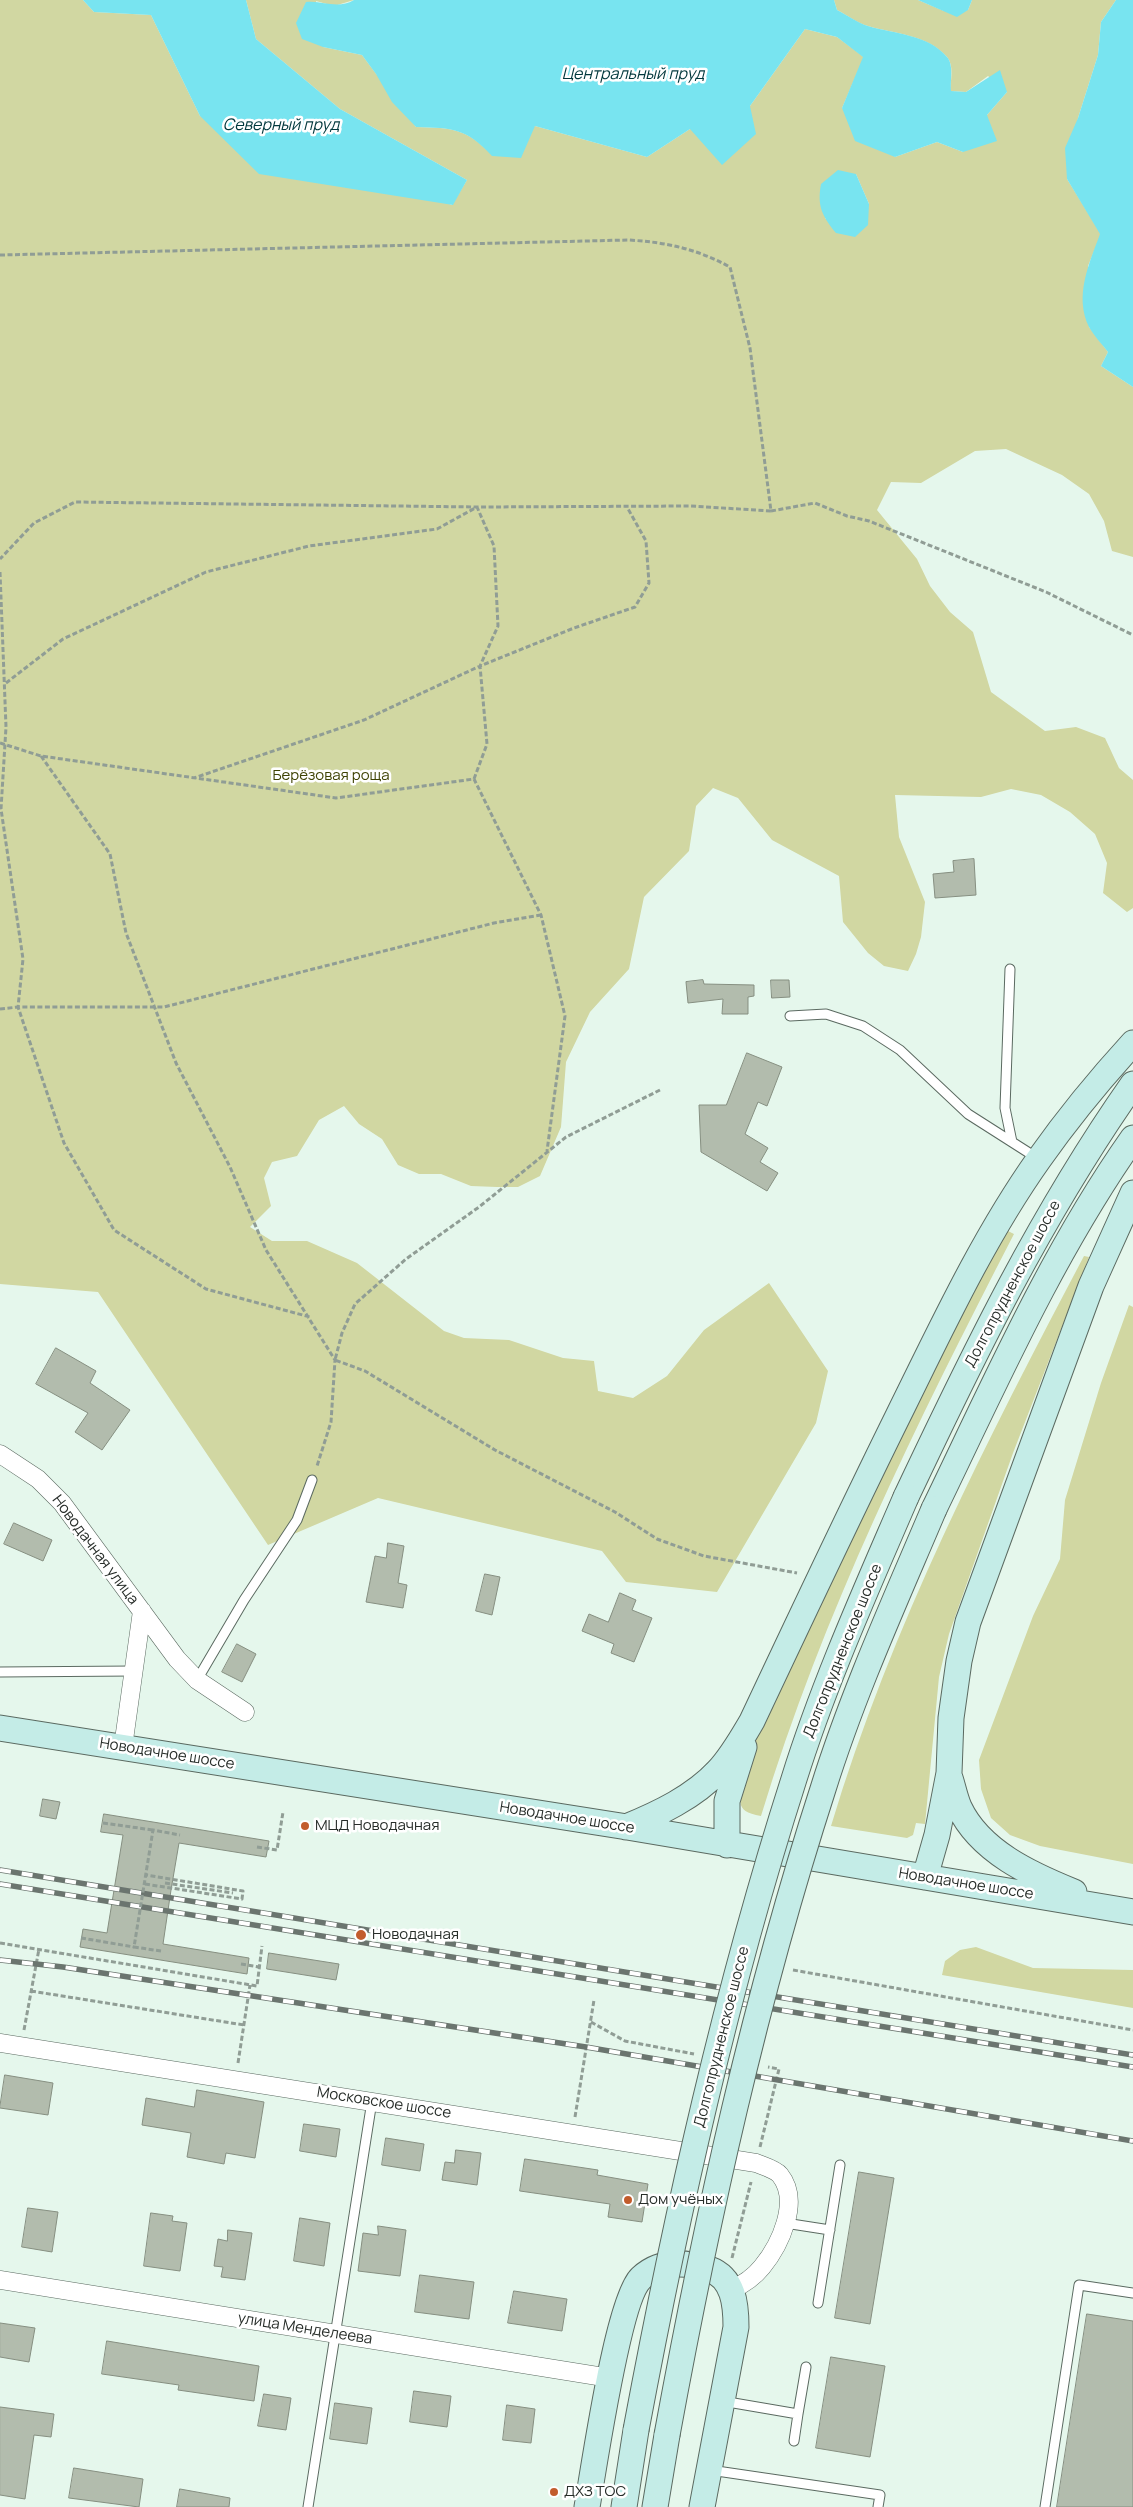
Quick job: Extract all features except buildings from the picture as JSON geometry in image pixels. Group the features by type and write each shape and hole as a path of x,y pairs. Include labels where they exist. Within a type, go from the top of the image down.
{"main road":[{"path":"626,1827 645,1820 706,1783 731,1755 752,1721 940,1330 987,1244 1039,1159 1088,1095 1133,1043"},
{"name":"Долгопрудненское шоссе","path":"624,2507 657,2317 689,2170 753,1917 794,1778 830,1677 906,1497 997,1309 1040,1228 1094,1140 1133,1084"},
{"name":"Долгопрудненское шоссе","path":"656,2507 667,2435 706,2236 735,2110 783,1925 823,1787 859,1688 934,1509 1024,1323 1067,1244 1133,1138"},
{"path":"925,1878 938,1835 948,1772 951,1718 959,1661 968,1622 1091,1286 1133,1194"},
{"path":"727,1845 727,1801 752,1721"},
{"name":"Новодачное шоссе","path":"0,1728 626,1827 1123,1911"},
{"path":"948,1772 959,1808 977,1833 1001,1855 1047,1881 1123,1911"},
{"path":"587,2507 610,2378 628,2303 640,2278 659,2266 677,2263 711,2270 726,2280 736,2307 736,2327 702,2507"}],"street":[{"name":"Новодачная улица","path":"0,1454 38,1479 62,1503 177,1659 198,1680 245,1712"},
{"name":"Новодачная улица","path":"123,1747 142,1611"},
{"name":"Московское шоссе","path":"0,2043 756,2163 778,2173 785,2183 789,2199 785,2223"},
{"path":"731,2290 744,2284 761,2269 776,2248 785,2223"},
{"name":"улица Менделеева","path":"0,2280 610,2378"}],"lane":[{"path":"1010,969 1004,1108 1012,1142"},
{"path":"790,1016 826,1014 863,1026 900,1050 968,1114 1039,1159"},
{"path":"198,1680 244,1600 297,1520 312,1480"},
{"path":"0,1672 134,1671"},
{"path":"308,2507 372,2101"},
{"path":"818,2303 840,2165"},
{"path":"785,2223 830,2230"},
{"path":"1046,2507 1079,2285 1133,2293"},
{"path":"794,2441 806,2367"},
{"path":"722,2401 798,2414"},
{"path":"709,2470 880,2496 878,2507"}],"path":[{"path":"0,256 628,240 661,242 706,254 730,267 750,348 771,511"},
{"path":"0,560 34,523 74,502 477,507 691,506 771,511 815,503 847,516 869,521 1046,592 1133,635"},
{"path":"477,507 494,546 498,626 480,666 487,744 474,779 541,915 565,1016 547,1152"},
{"path":"6,683 63,639 206,572 309,546 437,529 477,507"},
{"path":"194,778 364,720 480,666 574,628 635,607 649,584 646,541 627,507"},
{"path":"0,572 6,683 2,809 23,959 18,1007 64,1143 114,1230 206,1289 310,1317"},
{"path":"0,743 41,756 336,798 474,779"},
{"path":"41,756 110,854 126,933 153,1008 176,1063 230,1167 266,1250 336,1360 365,1371 496,1450 615,1512 657,1539 704,1556 800,1574"},
{"path":"0,1009 18,1007 153,1008 494,923 541,915"},
{"path":"312,1480 332,1422 336,1360 342,1333 355,1304 406,1259 479,1207 566,1137 660,1090"},
{"path":"257,1847 277,1850 283,1812"},
{"path":"102,1823 180,1834"},
{"path":"134,1947 153,1830"},
{"path":"145,1884 165,1883 243,1891 242,1899 165,1883 146,1875"},
{"path":"165,1883 233,1893"},
{"path":"81,1938 161,1951"},
{"path":"0,1943 257,1986 262,1946"},
{"path":"21,2046 38,1949"},
{"path":"240,1964 259,1967"},
{"path":"785,1969 1133,2030"},
{"path":"235,2080 250,1984"},
{"path":"31,1990 244,2025"},
{"path":"573,2133 594,2000"},
{"path":"591,2022 625,2041 701,2055"}],"green space":[{"name":"Берёзовая роща","path":"0,0 83,0 94,12 151,15 200,116 452,205 467,180 340,109 256,39 246,0 354,0 334,6 316,1 323,47 362,55 416,127 458,131 475,140 493,156 535,126 647,157 690,129 750,106 805,29 837,37 864,57 842,108 895,157 937,142 963,152 987,115 1007,92 988,76 966,92 950,91 951,64 939,49 920,39 860,23 837,10 834,0 918,0 944,11 968,10 972,0 1116,0 1101,22 1098,55 1078,118 1067,179 1101,234 1088,266 1089,327 1108,352 1101,366 1133,387 1133,557 1112,551 1104,521 1089,494 1062,475 1006,449 975,451 921,483 891,482 877,510 917,559 930,586 950,612 973,632 991,692 1045,731 1076,727 1105,738 1119,768 1133,780 1133,908 1127,912 1103,893 1107,863 1095,834 1070,812 1041,795 1011,789 981,797 895,795 899,837 925,902 921,937 908,971 884,966 868,953 843,922 839,876 772,840 738,798 713,788 696,806 689,851 644,897 629,969 590,1012 566,1062 561,1127 540,1176 518,1187 497,1187 471,1186 441,1174 419,1174 398,1165 382,1139 359,1124 344,1106 319,1120 297,1156 272,1162 264,1178 271,1206 250,1227 272,1241 307,1241 357,1263 444,1331 464,1338 509,1340 563,1358 594,1361 598,1391 633,1398 667,1376 704,1330 769,1283 828,1371 816,1423 717,1592 626,1582 602,1551 378,1498 268,1545 98,1292 0,1284","holes":["856,174 869,204 825,219"]},
{"path":"1008,1231 1014,1234 907,1448 842,1593 785,1741 761,1816 752,1814 742,1807 741,1798 748,1777 740,1771 766,1711 977,1284"},
{"path":"1084,1256 1089,1257 1013,1453 949,1634 939,1677 925,1824 916,1823 913,1835 907,1838 831,1826 882,1678 912,1606 977,1464"},
{"path":"1129,1305 1133,1307 1133,1864 1040,1846 1010,1835 991,1818 981,1789 979,1760 1033,1616 1060,1559 1065,1500 1101,1383"},
{"path":"976,1947 1033,1968 1133,1970 1133,2008 942,1975 945,1961 960,1950"}],"water":[{"name":"Северный пруд","path":"83,0 246,0 256,39 340,109 467,180 453,205 259,174 200,116 151,15 94,12"},
{"name":"Центральный пруд","path":"354,0 834,0 837,10 860,23 921,39 939,49 949,60 951,91 966,92 1000,70 1007,92 987,115 997,141 963,152 937,142 895,157 855,141 842,108 863,57 837,37 805,29 750,106 756,134 722,165 690,129 647,157 535,126 521,158 492,156 474,140 458,131 416,127 392,102 376,74 362,55 323,47 302,39 296,23 306,2 342,4"},
{"path":"918,0 972,0 968,10 957,17"},
{"path":"1116,0 1133,0 1133,387 1101,366 1108,352 1089,327 1085,315 1083,292 1085,280 1100,234 1067,179 1065,148 1078,118 1098,55 1101,22"},
{"path":"838,170 856,174 869,204 868,225 855,237 836,233 824,216 820,205 821,184"}],"railway":[{"path":"0,1870 1133,2055"},
{"path":"0,1884 1133,2067"},
{"path":"0,1960 63,1967 586,2047 1133,2141"}],"place":[{"name":"МЦД Новодачная","path":"305,1826"},
{"name":"Новодачная","path":"361,1935"},
{"name":"Дом учёных","path":"628,2200"},
{"name":"ДХЗ ТОС","path":"554,2492"}]}
